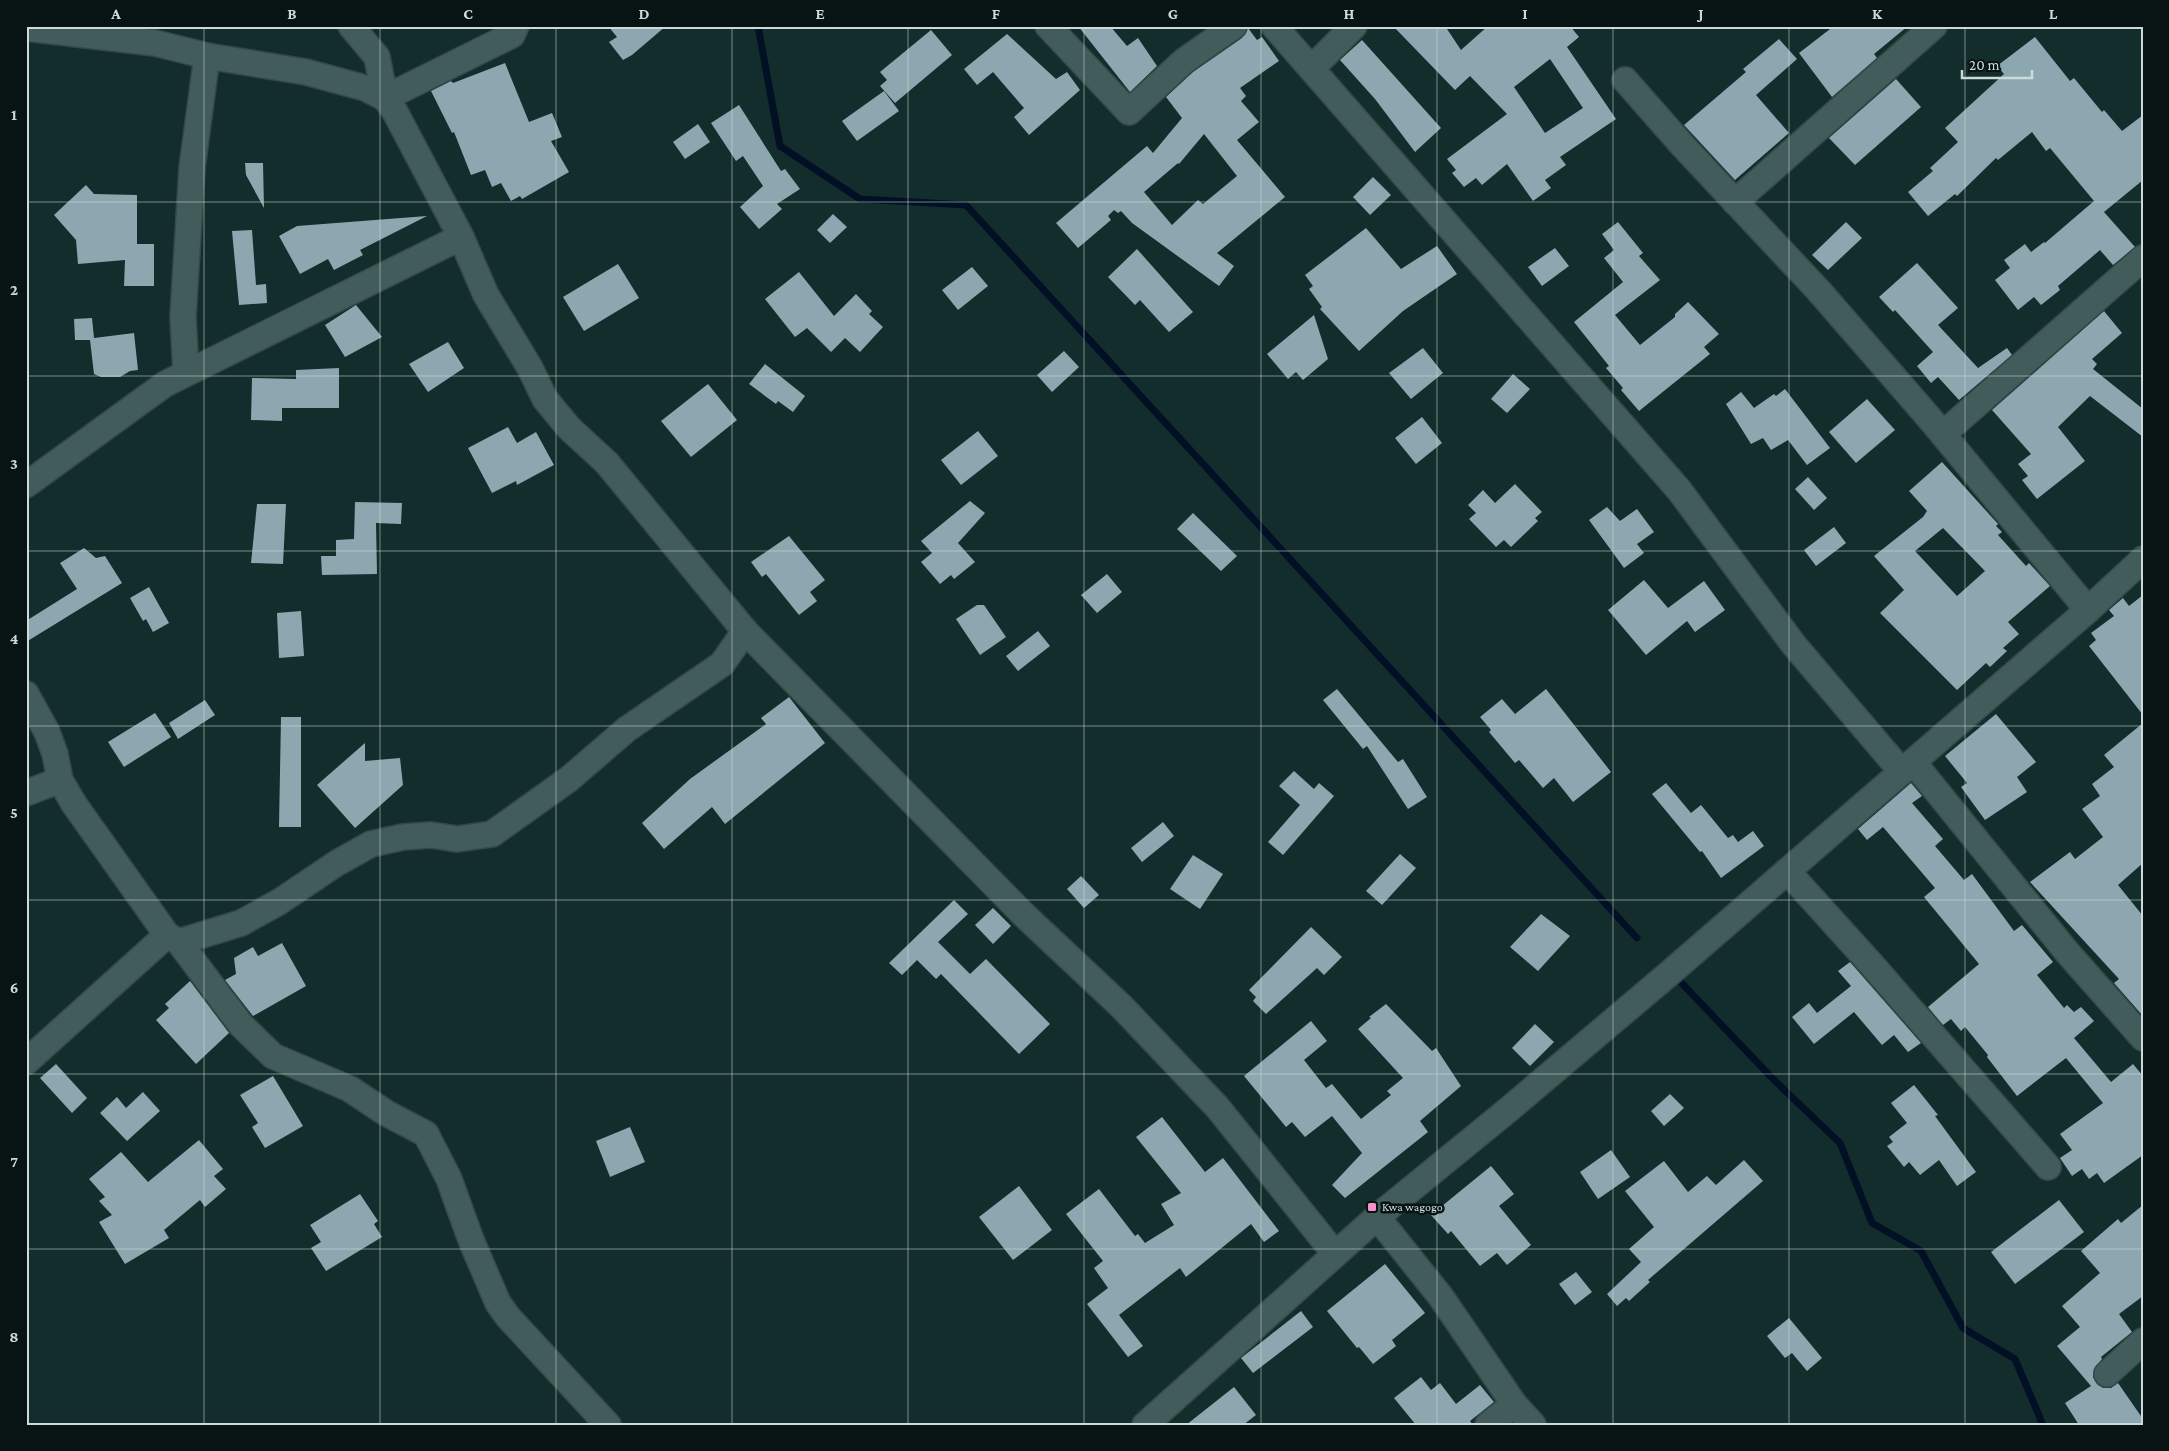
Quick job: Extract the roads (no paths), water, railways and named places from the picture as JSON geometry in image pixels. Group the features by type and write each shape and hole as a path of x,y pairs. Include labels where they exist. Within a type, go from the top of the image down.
{"street":[{"path":"351,26 378,57 385,98"},
{"path":"385,98 512,35 516,26"},
{"path":"1048,26 1129,112 1184,61 1234,26"},
{"path":"1274,26 1679,490 1794,644 1907,767 2143,1038"},
{"path":"1312,68 1354,26"},
{"path":"1735,202 1934,26"},
{"path":"26,28 155,43 207,56 306,72 365,88 385,98 394,110 461,237 486,295 530,368 545,399 569,428 607,463 745,631 1023,914 1122,1007 1204,1094 1261,1159 1335,1254"},
{"path":"186,373 183,317 192,168 207,56"},
{"path":"1625,80 1735,202 1819,291 1943,434 2088,610"},
{"path":"26,485 165,384 461,237"},
{"path":"1943,434 2143,258"},
{"path":"1145,1425 1376,1217 1508,1110 1787,871 2088,610 2143,559"},
{"path":"26,1062 173,938 241,923 279,902 337,863 370,844 412,836 432,835 457,839 492,834 568,779 627,729 722,664 745,631"},
{"path":"26,694 47,732 55,754 60,780 74,804 95,832 117,867 241,1025 273,1056 350,1089 386,1113 426,1134 449,1179 471,1240 498,1303 508,1317 608,1425"},
{"path":"26,793 60,780"},
{"path":"1787,871 1872,965 2048,1167"},
{"path":"1376,1217 1441,1298 1514,1404 1533,1425"},
{"path":"2106,1374 2143,1341"},
{"path":"1488,1425 1514,1404"}],"waterway":[{"path":"758,26 780,146 860,199 966,205 1637,938"},
{"path":"1673,974 1775,1081 1840,1143 1872,1223 1921,1251 1963,1328 2015,1359 2043,1425"}],"place":[{"name":"Kwa wagogo","path":"1372,1207"}]}
